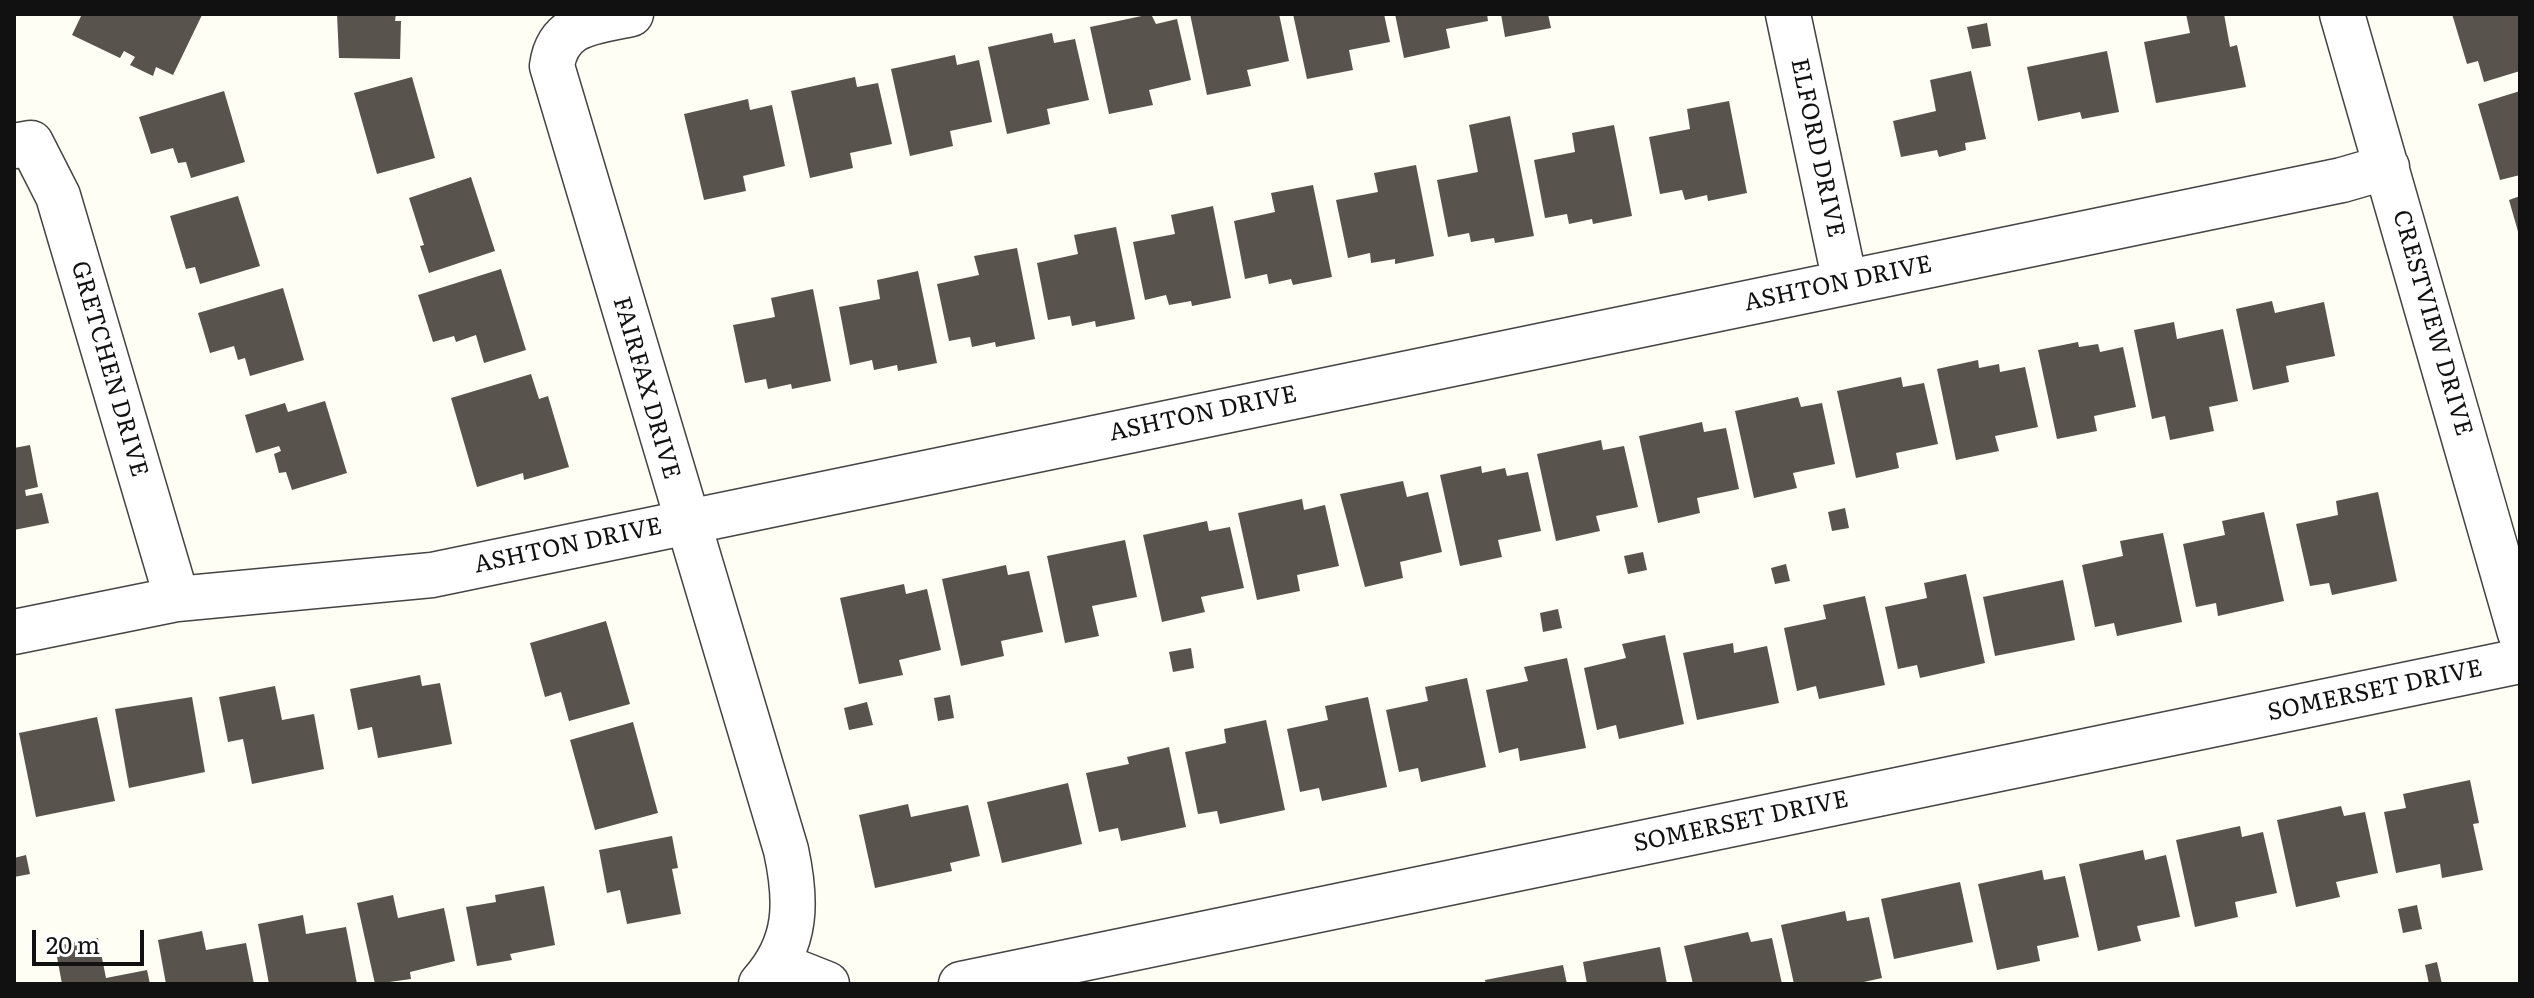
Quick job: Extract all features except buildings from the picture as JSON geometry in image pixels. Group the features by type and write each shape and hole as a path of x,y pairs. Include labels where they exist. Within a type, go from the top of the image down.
{"street":[{"name":"FAIRFAX DRIVE","path":"631,14 573,28 559,42 552,66 792,876 792,926 770,974"},
{"name":"ELFORD DRIVE","path":"1788,14 1845,282"},
{"name":"CRESTVIEW DRIVE","path":"2342,14 2520,633"},
{"name":"GRETCHEN DRIVE","path":"22,144 58,196 177,599"},
{"name":"ASHTON DRIVE","path":"14,632 177,599 432,575 2342,180 2387,167"},
{"name":"SOMERSET DRIVE","path":"961,984 2520,661"},
{"path":"770,974 827,984"}]}
